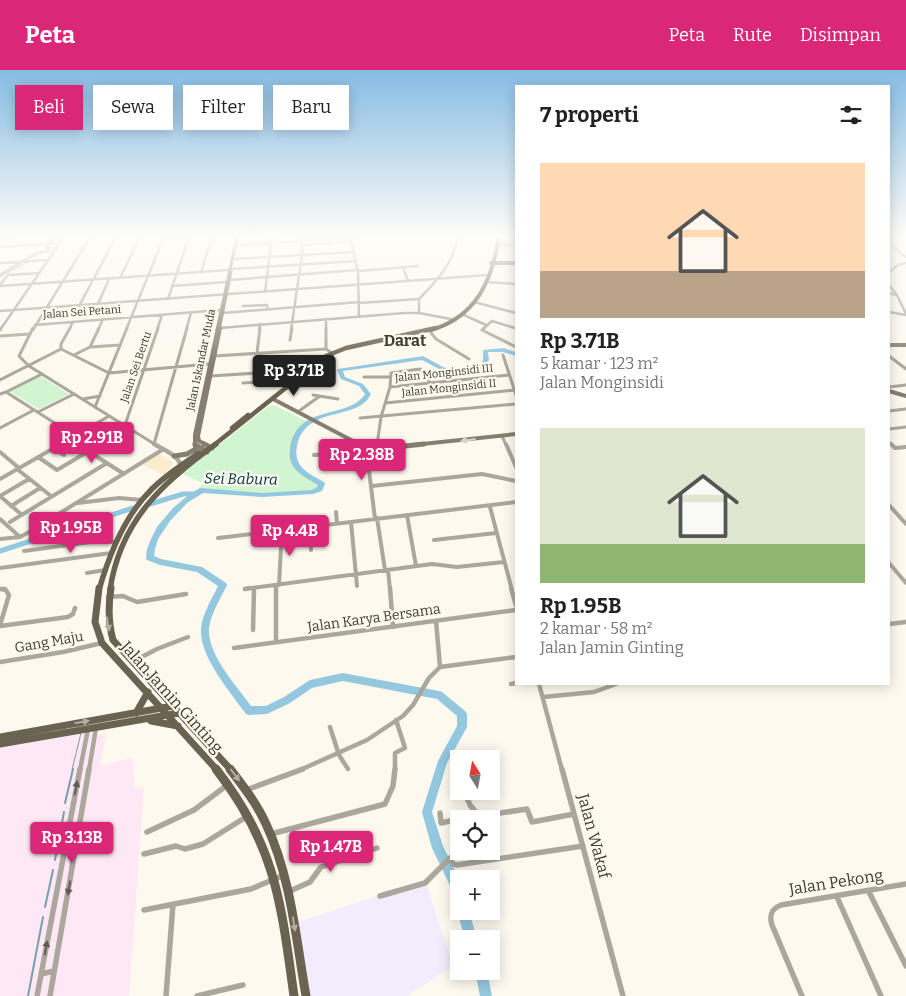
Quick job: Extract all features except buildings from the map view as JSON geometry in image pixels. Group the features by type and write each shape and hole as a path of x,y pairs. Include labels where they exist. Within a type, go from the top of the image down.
{"main road":[{"name":"Jalan Iskandar Muda","path":"196,445 194,435 206,384 210,376 228,281"},
{"path":"205,450 296,376 332,353 349,347 428,329 464,316 485,282"},
{"name":"Jalan Iskandar Muda","path":"205,450 198,436 209,364 218,328"},
{"path":"890,346 906,346"},
{"path":"205,450 273,399 296,376"},
{"path":"890,391 906,396"},
{"path":"273,399 305,414 345,438 368,449 515,434"},
{"path":"174,456 192,452 196,449 196,445 205,450"},
{"name":"Jalan Jamin Ginting","path":"205,450 156,486 142,500 117,542 105,570 96,603 95,624 102,643 163,708 228,784 257,831 274,880 294,996"},
{"name":"Jalan Jamin Ginting","path":"205,450 155,493 144,509 126,542 112,576 108,597 107,621 113,640 224,761 246,790 270,834 288,892 306,996"},
{"path":"117,542 126,542"},
{"path":"136,713 148,692"},
{"path":"0,737 163,708 176,709"},
{"path":"0,744 169,716 176,709"},
{"path":"144,720 178,726"}],"street":[{"path":"0,330 35,280"},
{"path":"1,287 89,280"},
{"path":"79,306 92,280"},
{"path":"98,304 108,280"},
{"path":"95,407 146,280"},
{"path":"168,299 174,280"},
{"path":"172,286 235,280"},
{"path":"265,292 266,280"},
{"path":"290,340 299,280"},
{"path":"359,280 359,316"},
{"path":"0,311 420,280"},
{"path":"221,312 419,299 438,280"},
{"path":"62,282 19,353 22,359 29,366 174,456 180,462 181,467"},
{"path":"485,282 515,284"},
{"path":"890,286 897,295 906,315"},
{"path":"890,293 897,295"},
{"path":"419,299 419,312"},
{"path":"474,302 515,313"},
{"path":"243,306 267,305 268,309"},
{"name":"Jalan Sei Petani","path":"35,325 221,312"},
{"path":"218,328 419,312 456,320"},
{"path":"890,312 906,315"},
{"path":"154,444 191,313"},
{"name":"Jalan Sei Bertu","path":"125,425 162,315"},
{"path":"464,316 486,324 493,321 515,328"},
{"path":"326,319 326,350"},
{"path":"90,348 103,320"},
{"path":"61,349 61,344 72,322"},
{"path":"210,376 258,372 260,324"},
{"path":"486,324 483,331 515,347"},
{"path":"428,329 436,339 469,359"},
{"path":"0,336 30,334"},
{"path":"74,356 90,348 120,345"},
{"path":"61,349 109,373 209,364"},
{"path":"0,380 61,349"},
{"path":"214,356 326,350 332,353"},
{"path":"503,355 509,375"},
{"path":"890,357 906,369"},
{"path":"364,377 389,377 394,372 420,369 431,384"},
{"path":"0,394 42,374"},
{"name":"Jalan Monginsidi III","path":"390,387 509,375 515,390"},
{"path":"242,383 296,376"},
{"path":"377,449 381,418 390,387 389,377"},
{"path":"890,387 906,385"},
{"name":"Jalan Monginsidi II","path":"385,403 515,390"},
{"path":"6,392 75,436"},
{"path":"0,428 74,394"},
{"path":"313,395 338,399"},
{"path":"83,399 100,396"},
{"path":"299,411 320,396"},
{"path":"360,418 381,418 515,404"},
{"path":"890,411 906,409"},
{"path":"0,479 109,416"},
{"path":"890,429 906,427"},
{"path":"502,436 515,465"},
{"path":"69,439 124,474"},
{"path":"890,443 895,448 906,447"},
{"path":"54,448 64,455"},
{"path":"314,455 368,449 376,518 386,570 393,626"},
{"path":"0,539 20,537 162,450"},
{"path":"174,456 205,450"},
{"path":"38,457 57,470 89,451"},
{"path":"0,452 29,479 52,496"},
{"path":"10,522 107,462"},
{"path":"372,486 482,474 515,480"},
{"path":"22,515 0,496 29,479"},
{"path":"11,506 40,488"},
{"path":"78,503 119,498 142,500"},
{"path":"218,538 376,518 490,507 515,502"},
{"path":"890,506 906,524"},
{"path":"490,507 515,604"},
{"path":"336,512 337,523"},
{"path":"407,515 416,566"},
{"path":"0,519 20,537"},
{"path":"350,522 357,586"},
{"path":"310,526 312,550"},
{"path":"276,642 282,529"},
{"path":"434,540 496,533"},
{"path":"24,551 91,542 117,542"},
{"path":"0,568 112,553"},
{"path":"245,589 416,566 436,564 457,567 504,562"},
{"path":"890,564 906,583"},
{"path":"87,573 105,570"},
{"path":"509,580 515,579"},
{"path":"253,630 254,588"},
{"path":"0,589 5,589 9,595 0,622 68,617 73,614 75,608"},
{"path":"108,597 124,596 131,601 137,602 186,594"},
{"name":"Jalan Karya Bersama","path":"234,648 515,608"},
{"path":"436,620 440,667"},
{"path":"890,624 906,622"},
{"path":"134,662 157,649 188,637"},
{"name":"Gang Maju","path":"0,662 63,652 102,643"},
{"path":"246,790 339,756 396,720 413,704 427,681 440,667 515,657"},
{"name":"Jalan Wakaf","path":"539,685 623,996"},
{"path":"543,697 594,692 613,685"},
{"path":"270,834 385,804 389,798 396,773 395,753 405,748 402,732 396,720"},
{"path":"330,727 339,756 348,769"},
{"path":"50,996 73,861 92,729"},
{"path":"38,996 62,863 92,729"},
{"path":"147,832 194,810 228,784"},
{"path":"500,813 528,809 532,822 574,814"},
{"path":"440,813 441,823 450,821"},
{"path":"144,854 176,846 185,850 203,844 248,816"},
{"path":"380,896 427,882 450,858 453,864 456,865 583,846"},
{"path":"288,892 310,882 320,866 377,848"},
{"path":"62,863 73,861"},
{"path":"144,910 243,891 284,876"},
{"name":"Jalan Pekong","path":"802,996 772,925 772,911 780,905 869,892 906,884"},
{"path":"869,892 906,966"},
{"path":"836,897 881,996"},
{"path":"166,996 173,904"},
{"path":"41,974 54,972"},
{"path":"197,996 243,985"}],"shaded area":[{"path":"158,453 174,463 164,475 141,464"},
{"path":"88,729 95,736 106,734 100,767 132,757 135,788 144,787 129,996 0,996 0,746"},
{"path":"425,880 450,957 450,968 407,996 310,996 295,923"}],"green space":[{"path":"40,376 69,394 39,409 9,391"},
{"path":"274,405 308,422 297,438 293,452 294,464 297,469 322,484 313,492 288,494 260,495 197,491 203,483 182,474 267,407"}],"waterway":[{"name":"Sei Babura","path":"450,873 438,848 427,812 443,761 462,727 462,714 439,695 343,677 310,684 287,700 267,710 249,711 221,672 205,639 208,618 223,585 199,569 160,562 150,558 151,549 154,539 167,519 185,501 202,490 262,495 313,492 320,489 322,484 303,473 296,465 293,453 294,445 299,431 308,422 363,402 368,394 361,385 343,378 340,370 423,358 441,368 460,375 478,370 483,366 486,360 485,351 503,350 515,354"},
{"path":"150,504 183,494 193,494"},
{"path":"0,551 133,508"},
{"path":"72,770 81,733"},
{"path":"65,803 73,769"},
{"path":"55,860 64,812"},
{"path":"45,907 53,870"},
{"path":"28,996 43,917"},
{"name":"Sei Babura","path":"466,920 468,930"},
{"name":"Sei Babura","path":"483,980 486,996"}],"district":[{"name":"Darat","path":"405,340"}]}
